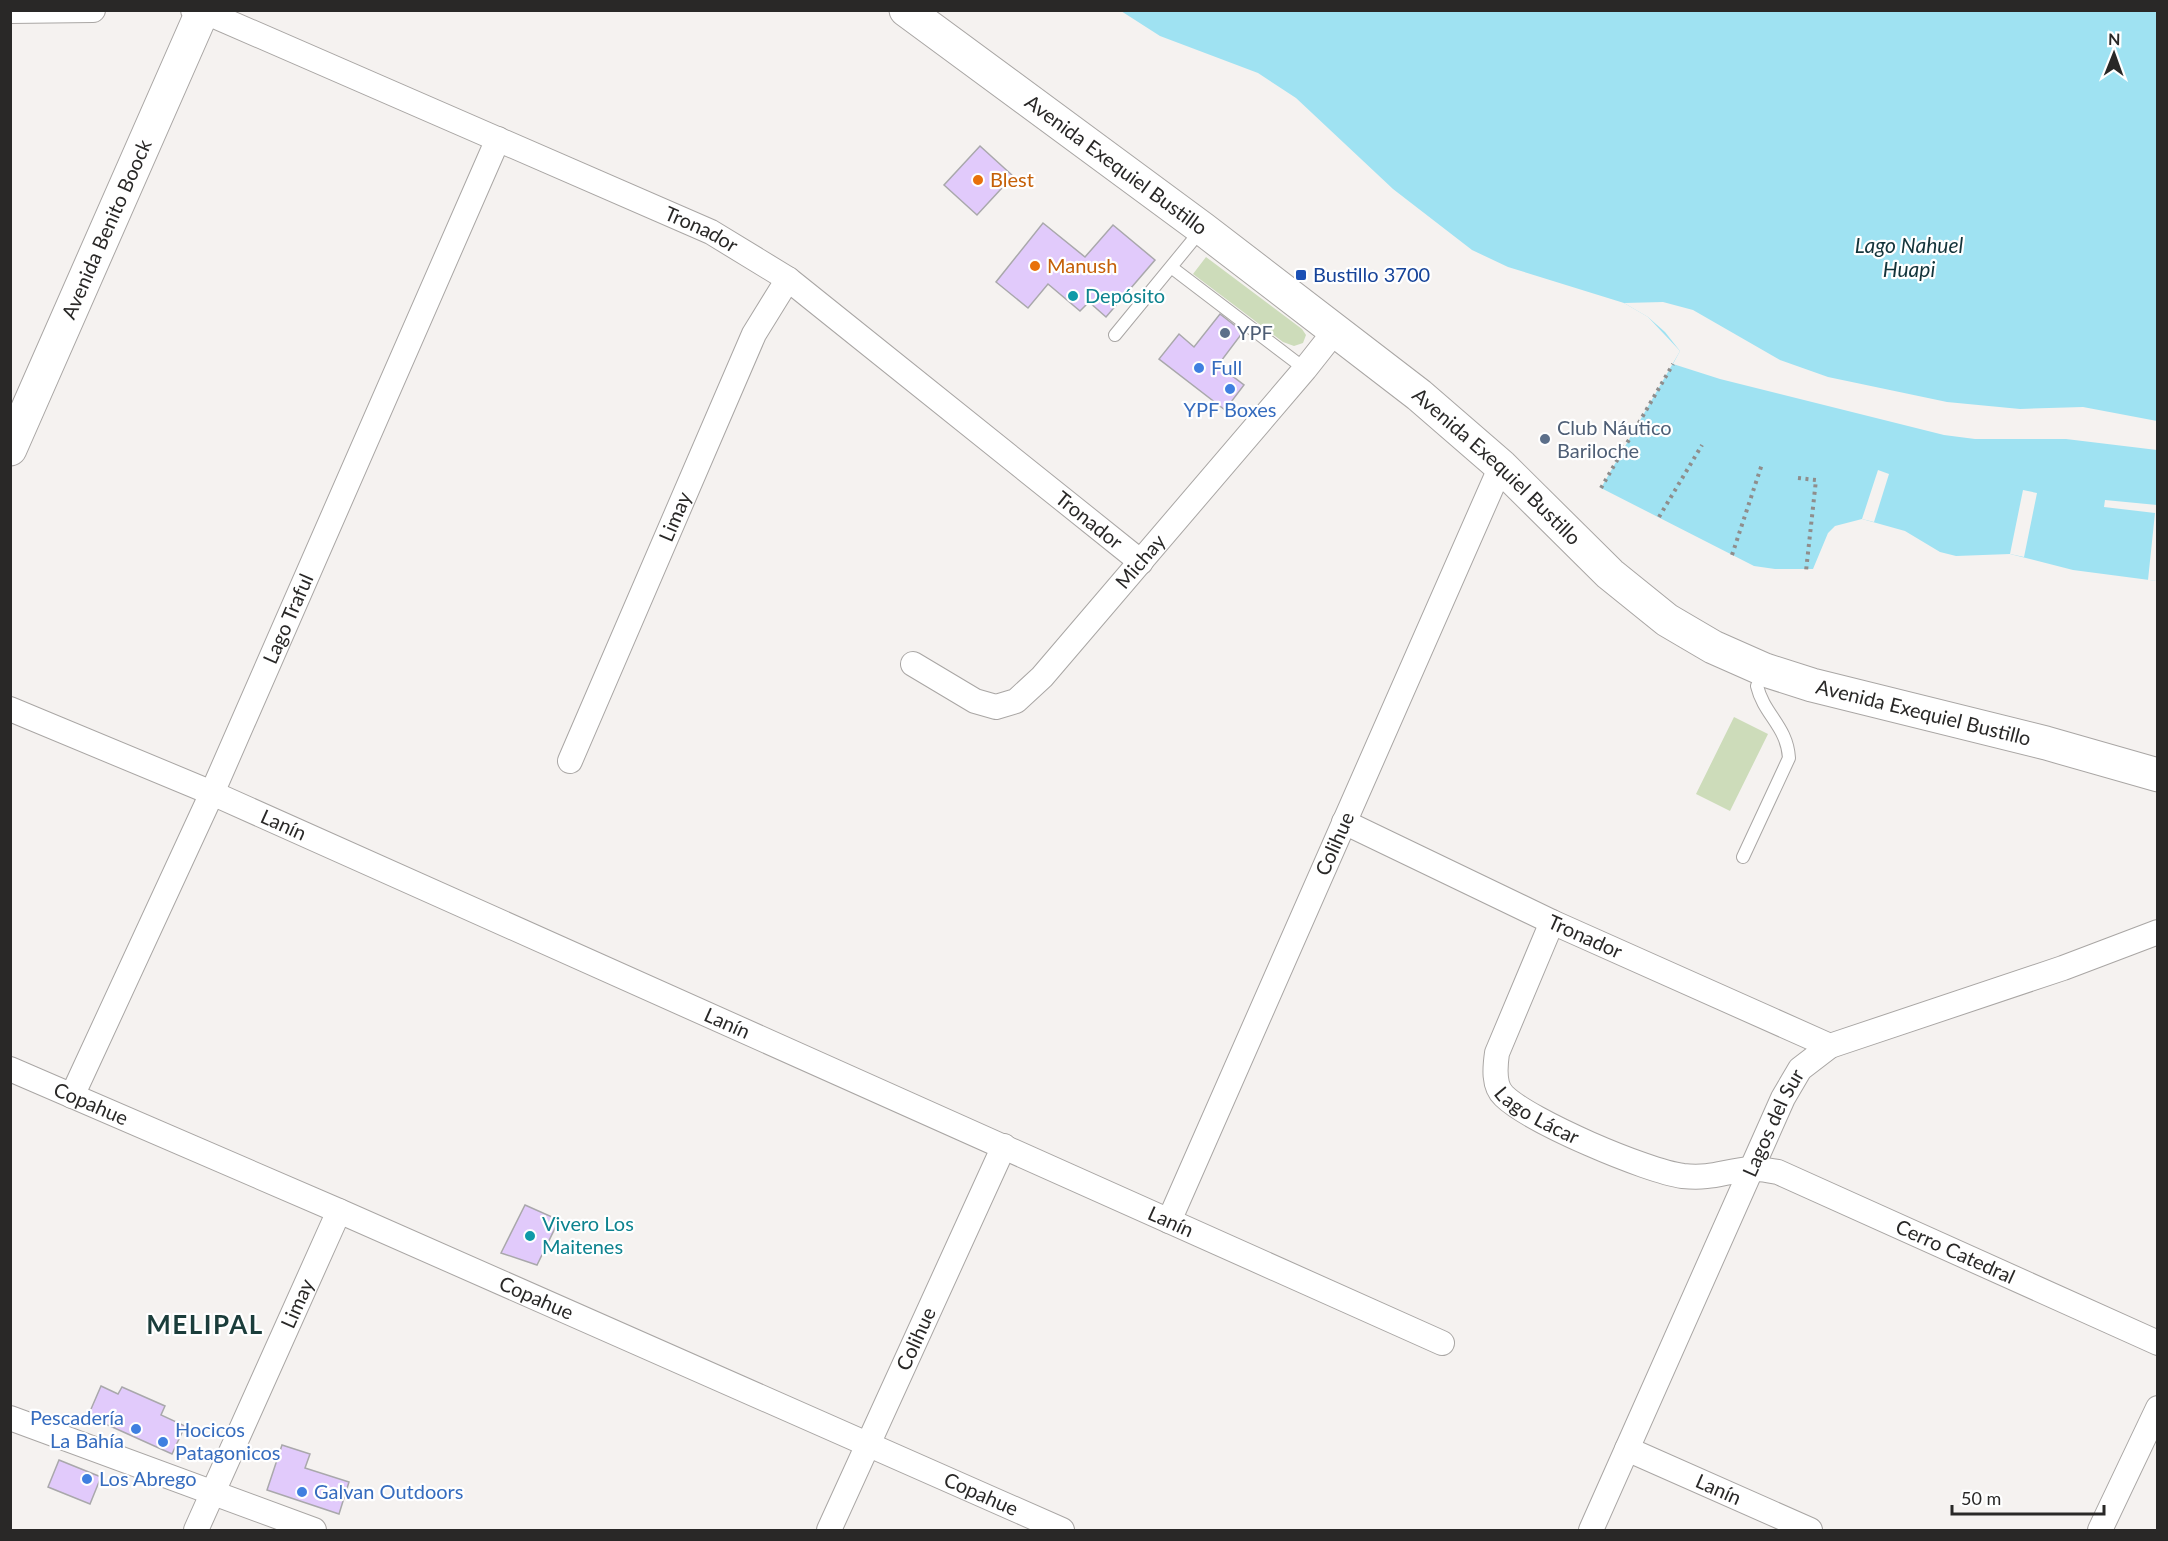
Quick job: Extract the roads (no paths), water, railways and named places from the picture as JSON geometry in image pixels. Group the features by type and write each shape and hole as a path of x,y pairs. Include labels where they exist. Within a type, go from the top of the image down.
{"main road":[{"name":"Avenida Exequiel Bustillo","path":"906,10 1203,229 1419,395 1501,466 1610,574 1667,620 1713,647 1765,670 1812,685 2046,743 2157,776"},
{"name":"Avenida Benito Boock","path":"10,449 203,11"}],"street":[{"path":"10,11 93,10"},
{"name":"Tronador","path":"194,10 203,11 711,232 788,279 1141,562"},
{"name":"Lago Traful","path":"72,1096 212,793 498,139"},
{"name":"Limay","path":"570,761 754,334 788,279"},
{"name":"Michay","path":"913,664 975,701 996,707 1016,701 1042,677 1335,331"},
{"name":"Colihue","path":"1169,1221 1501,466"},
{"name":"Lanín","path":"10,709 212,793 1442,1343"},
{"name":"Tronador","path":"1344,822 1552,922 1830,1046"},
{"name":"Lago Lácar","path":"1552,922 1497,1053 1494,1073 1502,1095 1527,1112 1649,1168 1707,1178 1752,1169"},
{"name":"Lagos del Sur","path":"1591,1530 1783,1098 1800,1069 1830,1046 2063,968 2157,932"},
{"name":"Copahue","path":"10,1069 869,1443 1062,1530"},
{"name":"Colihue","path":"829,1530 1004,1146"},
{"name":"Cerro Catedral","path":"1752,1169 1778,1172 2157,1343"},
{"name":"Limay","path":"196,1530 339,1211"},
{"path":"2100,1530 2157,1408"},
{"path":"10,1418 314,1530"},
{"name":"Lanín","path":"1627,1449 1810,1530"}],"lane":[{"path":"1115,335 1203,229"},
{"path":"1171,267 1305,369"},
{"path":"1743,857 1789,758 1788,743 1779,724 1761,704 1757,686 1765,670"}],"water":[{"name":"Lago Nahuel Huapi","path":"1121,11 2157,11 2157,581 2073,570 2010,554 1956,556 1940,552 1905,531 1862,519 1835,526 1828,533 1813,569 1775,569 1754,566 1601,488 1680,351 1648,317 1624,303 1508,267 1472,250 1393,189 1296,98 1258,73 1160,36"}],"place":[{"name":"Blest","path":"978,180"},
{"name":"Manush","path":"1035,266"},
{"name":"Bustillo 3700","path":"1301,275"},
{"name":"Depósito","path":"1073,296"},
{"name":"YPF","path":"1225,333"},
{"name":"Full","path":"1199,368"},
{"name":"YPF Boxes","path":"1230,389"},
{"name":"Club Náutico Bariloche","path":"1545,439"},
{"name":"Vivero Los Maitenes","path":"530,1236"},
{"name":"Pescadería La Bahía","path":"136,1429"},
{"name":"Hocicos Patagonicos","path":"163,1442"},
{"name":"Los Abrego","path":"87,1479"},
{"name":"Galvan Outdoors","path":"302,1492"}],"district":[{"name":"MELIPAL","path":"205,1325"}]}
